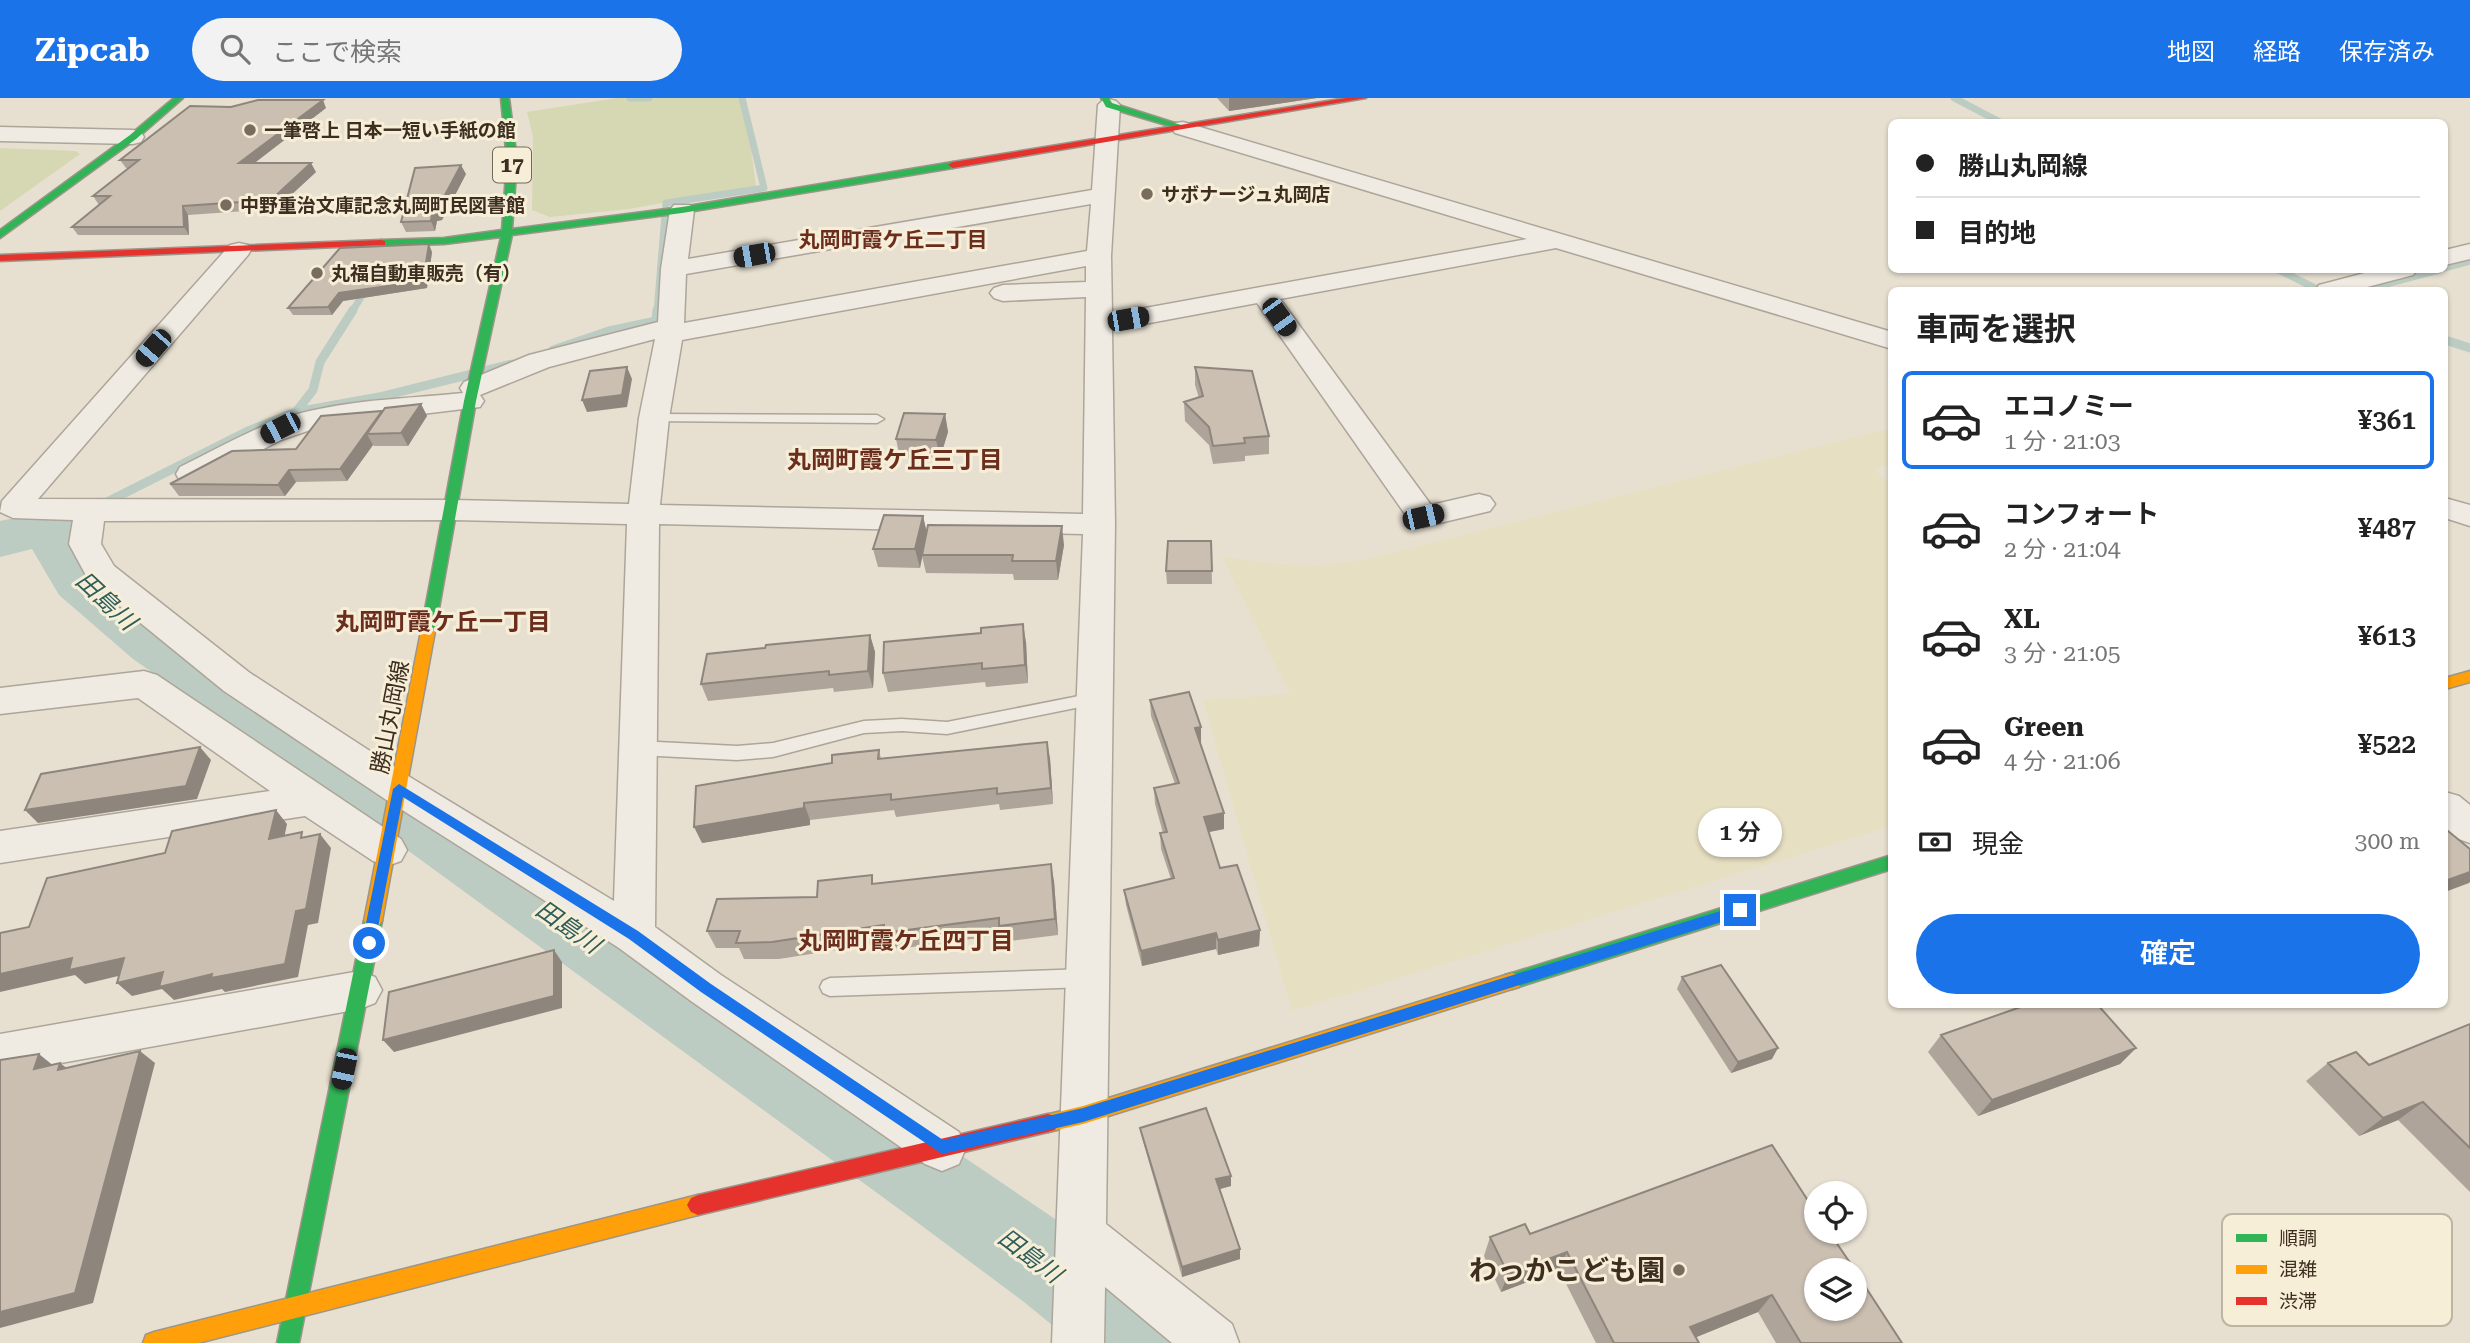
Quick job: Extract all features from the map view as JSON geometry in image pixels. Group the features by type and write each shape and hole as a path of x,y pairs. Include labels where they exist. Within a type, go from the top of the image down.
{"street":[{"path":"0,235 132,137 178,98"},
{"name":"勝山丸岡線","path":"288,1343 399,789 453,510 472,394 507,233 512,160 505,98"},
{"path":"0,258 392,244 507,233 682,209 1362,98"},
{"path":"1078,1343 1083,1237 1086,978 1099,524 1099,256 1107,102 1183,128 1888,340"},
{"path":"0,134 132,137"},
{"path":"674,269 1103,195"},
{"path":"634,935 643,516 654,418 670,330 682,209"},
{"path":"1101,324 1556,241"},
{"path":"239,250 8,505 13,508 106,510 453,510 1099,524"},
{"path":"2448,257 2470,251"},
{"path":"942,1147 706,988 634,935 399,789 237,682 101,573 85,544 106,510 298,422 472,394 539,361 670,330 1099,256"},
{"path":"2339,287 2393,273"},
{"path":"932,286 961,295 1100,289"},
{"path":"1263,294 1423,517 1479,504"},
{"path":"1863,333 1888,353"},
{"path":"2448,509 2470,516"},
{"path":"2448,683 2470,676"},
{"path":"0,701 144,684 387,850"},
{"path":"0,847 311,800"},
{"path":"2448,809 2470,827"},
{"path":"153,1343 760,1189 1083,1115 1888,863"},
{"path":"0,1054 360,990"},
{"path":"1083,1237 1213,1343"}],"lane":[{"path":"654,418 877,419"},
{"path":"638,748 737,753 773,750 864,727 893,725 947,729 1094,699"},
{"path":"830,987 1086,978"}],"shaded area":[{"path":"1888,429 1888,465 1873,469 1888,482 1888,827 1292,1011 1203,700 1290,694 1222,557 1278,564 1322,565 1367,559"}],"green space":[{"path":"617,98 744,98 756,186 629,209 550,217 532,210 533,137 527,112"},
{"path":"0,148 76,151 80,154 0,211"}],"building":[{"path":"258,100 323,100 239,163 311,163 271,200 183,206 184,227 72,227 110,196 93,196 139,160 120,160 190,106 231,107"},
{"path":"461,165 437,210 432,211 431,221 401,222 415,168"},
{"path":"429,244 423,281 339,293 328,307 288,308 340,248"},
{"path":"627,367 622,395 582,400 590,371"},
{"path":"1195,367 1252,371 1269,436 1244,438 1245,443 1213,446 1209,427 1184,402 1203,396"},
{"path":"421,404 401,433 367,434 385,408"},
{"path":"382,411 340,469 289,470 278,485 170,484 232,451 296,449 321,416"},
{"path":"904,413 945,414 936,440 896,439"},
{"path":"884,515 923,516 915,549 873,549"},
{"path":"928,525 1062,526 1056,561 1012,561 1013,555 922,555"},
{"path":"1168,541 1211,541 1212,571 1166,571"},
{"path":"1023,624 1025,665 982,669 982,663 883,673 884,642 981,633 981,628"},
{"path":"870,635 868,671 829,675 829,671 701,684 707,654 765,648 766,645"},
{"path":"1189,692 1201,727 1195,728 1224,813 1204,817 1220,868 1237,865 1260,930 1218,940 1216,933 1141,951 1124,890 1174,878 1160,833 1167,832 1154,788 1179,783 1150,700"},
{"path":"1047,742 1051,788 997,794 997,788 891,800 891,794 804,803 804,808 694,827 696,786 832,763 832,755 879,750 878,759"},
{"path":"200,747 186,786 25,810 41,774"},
{"path":"276,810 269,839 302,832 301,838 320,834 306,909 296,911 285,964 211,978 212,974 159,987 163,972 117,983 124,958 69,970 72,958 0,974 0,933 29,927 47,878 165,853 172,831"},
{"path":"2448,831 2470,849 2470,872 2448,880"},
{"path":"1051,864 1055,919 999,926 999,918 884,933 884,925 772,942 736,943 740,931 707,931 717,899 817,897 818,881 872,875 872,884"},
{"path":"554,950 554,996 383,1040 389,992"},
{"path":"1721,965 1778,1048 1738,1062 1682,977"},
{"path":"2018,1008 2101,1008 2136,1048 1992,1100 1941,1035"},
{"path":"2470,1024 2470,1148 2423,1102 2383,1118 2328,1063 2356,1052 2369,1065"},
{"path":"140,1051 75,1293 0,1312 0,1060 39,1054 34,1069 60,1063 58,1070"},
{"path":"1206,1108 1231,1176 1216,1179 1240,1249 1182,1267 1140,1128"},
{"path":"1772,1145 1804,1194 1804,1244 1837,1244 1847,1258 1804,1258 1804,1321 1867,1321 1867,1289 1902,1343 1801,1343 1772,1295 1690,1327 1699,1343 1614,1343 1567,1252 1508,1274 1490,1237 1525,1224 1530,1234"}],"waterway":[{"path":"630,98 649,98"},
{"path":"657,312 666,203 764,188 742,98"},
{"path":"1954,98 1994,119"},
{"path":"2448,267 2470,261"},
{"path":"2285,273 2313,287"},
{"path":"2374,287 2428,273"},
{"path":"352,312 366,289"},
{"path":"296,412 313,390 320,362 353,310"},
{"path":"553,350 609,331 656,321 657,310"},
{"path":"2448,341 2470,348"},
{"path":"296,412 379,397 512,364"},
{"path":"103,504 248,431 296,412"},
{"path":"47,528 78,515"},
{"name":"田島川","path":"0,539 47,528 79,582 154,644 434,833 940,1188 1055,1271 1144,1343"}],"traffic: fast":[{"path":"0,235 133,137 179,98"},
{"path":"428,631 470,401 507,233 512,160 505,98"},
{"path":"1105,98 1109,105 1176,125"},
{"path":"381,243 444,241 682,210 953,165"},
{"path":"1512,981 1888,863"},
{"path":"288,1343 373,921"}],"traffic: slow":[{"path":"373,921 428,631"},
{"path":"2448,683 2470,676"},
{"path":"1048,1123 1083,1115 1512,981"},
{"path":"154,1343 698,1205"}],"traffic: jam":[{"path":"953,165 1362,98"},
{"path":"0,258 381,243"},
{"path":"698,1205 1048,1123"}],"place":[{"name":"一筆啓上 日本一短い手紙の館","path":"250,130"},
{"name":"サボナージュ丸岡店","path":"1147,194"},
{"name":"中野重治文庫記念丸岡町民図書館","path":"226,205"},
{"name":"丸福自動車販売（有）","path":"317,273"},
{"name":"わっかこども園","path":"1679,1270"}],"district":[{"name":"丸岡町霞ケ丘二丁目","path":"893,240"},
{"name":"丸岡町霞ケ丘三丁目","path":"895,460"},
{"name":"丸岡町霞ケ丘一丁目","path":"443,622"},
{"name":"丸岡町霞ケ丘四丁目","path":"906,941"}],"route":[{"path":"369,943 399,789 634,935 706,988 942,1147 1083,1115 1740,910"}]}
